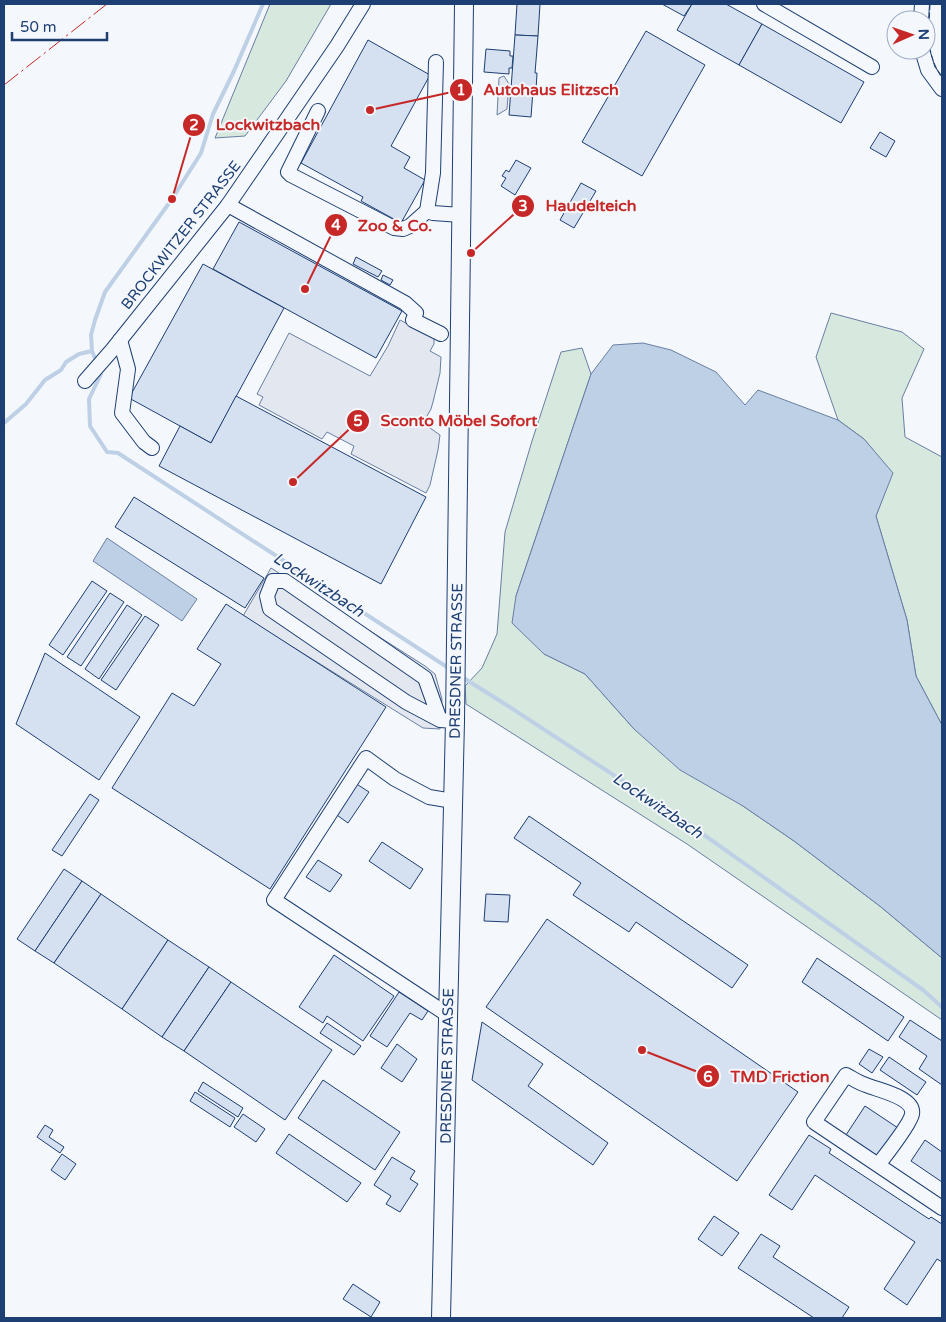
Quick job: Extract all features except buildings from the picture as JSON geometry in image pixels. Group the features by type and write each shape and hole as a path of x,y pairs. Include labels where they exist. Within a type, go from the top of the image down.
{"main road":[{"name":"DRESDNER STRASSE","path":"441,1318 453,801 448,720 456,683 464,4"}],"street":[{"name":"BROCKWITZER STRASSE","path":"85,381 228,205 338,46 363,4"},
{"path":"764,4 872,67"},
{"path":"925,60 928,70 942,89"},
{"path":"318,111 288,172 394,228 403,229 410,226 427,212 433,173 436,62"},
{"path":"228,205 405,303 416,313 413,320 441,334"},
{"path":"427,212 461,215"},
{"path":"120,340 128,369 122,412 144,442 152,448"},
{"path":"273,581 285,581 425,678 448,720 406,702 270,609 266,596 273,581"},
{"path":"448,1015 274,900 366,758 395,779 429,797 453,801"},
{"path":"878,1165 905,1128 912,1114 912,1109 909,1104 894,1094 864,1085 846,1075 814,1122 878,1165 942,1208"}],"shaded area":[{"path":"270,4 331,4 286,81 245,136 215,138"},
{"path":"504,76 509,84 507,109 497,115 499,78"},
{"path":"831,313 902,332 924,349 902,398 905,437 942,457 942,725 916,676 907,620 876,516 892,473 864,439 838,420 816,357"},
{"path":"400,320 434,338 434,344 430,351 441,357 440,373 433,402 423,423 440,435 430,485 426,493 351,454 354,446 327,432 322,439 259,405 263,397 257,394 289,333 370,376 388,346"},
{"path":"582,348 591,374 516,596 544,654 585,674 634,729 794,841 881,907 942,958 942,1020 687,844 466,704 465,686 482,668 497,634 505,532 561,352"},
{"path":"271,568 435,674 442,699 440,729 423,728 243,616"}],"water":[{"path":"643,343 671,350 716,372 745,405 758,390 838,420 864,439 893,473 876,516 907,620 916,676 942,725 942,958 881,907 794,841 743,806 680,770 634,729 585,674 544,654 512,623 516,596 591,374 613,345"},
{"path":"107,538 197,599 182,621 93,561"}],"waterway":[{"name":"Lockwitzbach","path":"97,363 92,351 91,335 105,292 172,199 201,153 213,114 263,4"},
{"path":"4,423 26,404 45,380 61,370 66,362 79,354 92,351"},
{"name":"Lockwitzbach","path":"99,370 101,374 89,399 90,426 107,452 118,453 450,669"},
{"name":"Lockwitzbach","path":"462,677 690,825 923,990 942,1007"}],"fence":[{"path":"930,4 930,51 942,78"}],"power":[{"path":"4,85 107,4"}],"place":[{"name":"Autohaus Elitzsch","path":"370,110"},
{"name":"Lockwitzbach","path":"172,199"},
{"name":"Haudelteich","path":"471,253"},
{"name":"Zoo & Co.","path":"305,289"},
{"name":"Sconto Möbel Sofort","path":"293,482"},
{"name":"TMD Friction","path":"642,1050"}]}
